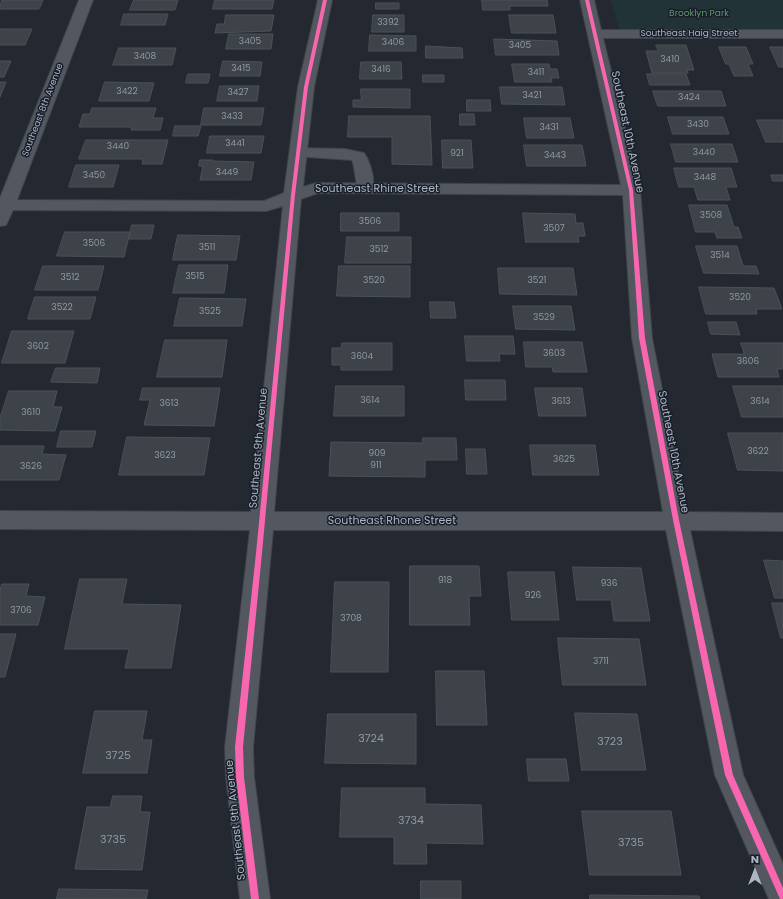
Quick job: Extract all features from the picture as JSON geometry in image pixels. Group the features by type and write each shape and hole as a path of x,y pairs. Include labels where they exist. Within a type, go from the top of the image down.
{"street":[{"name":"Southeast 8th Avenue","path":"3,213 86,0"},
{"name":"Southeast 9th Avenue","path":"255,899 240,777 239,747 293,195 306,87 325,0"},
{"name":"Southeast 10th Avenue","path":"587,0 631,190 642,338 676,520 729,775 783,897"},
{"name":"Southeast Haig Street","path":"595,34 783,34"},
{"name":"Southeast Rhine Street","path":"3,213 266,206 293,195 316,188 631,190"},
{"name":"Southeast Rhone Street","path":"0,520 262,522 676,520 783,522"}],"lane":[{"path":"298,153 345,154 359,156 364,173 365,188"}],"green space":[{"name":"Brooklyn Park","path":"611,0 783,0 783,30 619,29"}],"building":[{"path":"2,0 43,0 39,9 0,9"},
{"path":"134,0 178,0 175,10 130,10"},
{"path":"215,0 274,0 272,9 213,9"},
{"path":"482,0 547,0 548,6 510,6 510,10 483,10"},
{"path":"376,3 399,3 399,9 376,9"},
{"path":"124,14 168,14 165,25 121,25"},
{"path":"226,15 274,15 271,31 215,33 217,24 224,24"},
{"path":"373,15 404,15 404,32 372,32"},
{"path":"509,15 553,15 556,33 512,33"},
{"path":"0,29 32,29 25,45 0,45"},
{"path":"229,34 273,34 271,49 226,49"},
{"path":"370,35 416,36 416,51 369,51"},
{"path":"494,39 557,41 559,55 496,55"},
{"path":"656,45 686,45 694,70 687,70 688,73 652,73 646,51 658,51"},
{"path":"426,46 462,48 463,58 426,58"},
{"path":"719,47 746,47 753,64 748,64 753,76 734,76 729,64 726,64"},
{"path":"770,47 783,47 783,67 779,67"},
{"path":"119,48 176,48 172,65 113,65"},
{"path":"0,61 11,61 4,77 0,77"},
{"path":"223,61 262,62 260,76 220,76"},
{"path":"361,62 401,62 402,79 360,79"},
{"path":"512,64 549,64 550,69 557,69 559,78 551,78 552,82 515,82"},
{"path":"188,74 210,74 208,83 186,83"},
{"path":"647,74 686,74 690,85 650,85"},
{"path":"423,75 444,75 444,82 423,82"},
{"path":"0,82 6,82 0,97"},
{"path":"105,82 154,83 149,101 99,101"},
{"path":"220,86 259,86 257,101 217,101"},
{"path":"500,87 562,87 565,105 502,104"},
{"path":"361,89 410,89 410,108 353,107 353,100 361,100"},
{"path":"653,91 721,91 726,106 658,106"},
{"path":"467,100 490,100 491,111 467,111"},
{"path":"92,108 156,108 153,118 163,118 160,130 131,130 132,127 79,127 83,114 90,114"},
{"path":"204,108 264,108 261,125 201,125"},
{"path":"460,114 474,114 475,125 460,125"},
{"path":"349,116 430,116 432,165 392,164 392,137 348,137"},
{"path":"668,117 723,117 729,134 673,134"},
{"path":"524,118 570,118 574,138 527,138"},
{"path":"757,120 783,120 783,142 766,142"},
{"path":"175,126 201,126 198,136 173,136"},
{"path":"210,136 264,136 261,153 207,153"},
{"path":"86,140 168,140 162,164 142,164 143,159 79,159"},
{"path":"442,140 471,140 473,168 443,168"},
{"path":"671,144 732,144 738,162 676,162"},
{"path":"524,145 582,145 586,166 527,166"},
{"path":"200,160 254,162 251,180 200,180 203,166 199,166"},
{"path":"76,165 119,165 113,187 69,187"},
{"path":"674,168 731,168 737,187 726,187 730,200 698,200 694,187 679,187"},
{"path":"771,175 783,175 783,181 773,181"},
{"path":"689,205 727,205 734,227 738,227 742,238 717,238 715,232 696,232"},
{"path":"341,213 399,213 399,231 341,231"},
{"path":"523,213 575,214 576,223 583,223 585,236 578,236 579,242 526,242"},
{"path":"132,225 154,225 151,239 129,239"},
{"path":"65,232 130,232 124,257 57,256"},
{"path":"178,235 240,236 236,260 173,260"},
{"path":"347,237 411,237 411,263 345,263"},
{"path":"696,246 737,246 743,266 756,266 759,274 704,273"},
{"path":"179,265 228,265 224,293 173,293"},
{"path":"43,266 104,266 98,290 35,290"},
{"path":"339,266 410,266 410,297 337,296"},
{"path":"498,268 573,268 577,295 500,294"},
{"path":"699,287 774,288 782,309 756,309 757,314 706,314"},
{"path":"35,297 96,297 90,319 28,319"},
{"path":"180,298 246,299 242,326 174,326"},
{"path":"430,302 454,302 456,318 431,318"},
{"path":"513,306 571,306 575,330 516,329"},
{"path":"708,322 736,322 740,335 711,334"},
{"path":"12,331 74,331 65,363 2,363"},
{"path":"465,336 513,336 515,354 499,354 500,361 467,361"},
{"path":"165,340 227,340 222,377 157,377"},
{"path":"524,342 582,342 587,372 553,372 552,367 526,367"},
{"path":"342,343 392,343 392,370 341,370 341,365 332,365 332,348 341,348"},
{"path":"741,343 783,343 783,369 777,369 779,377 718,377 712,354 744,354"},
{"path":"56,368 100,368 97,383 51,382"},
{"path":"465,380 505,380 506,400 466,400"},
{"path":"336,386 404,386 404,416 334,416"},
{"path":"733,386 783,386 783,417 742,417"},
{"path":"143,388 220,388 214,426 144,425 150,400 140,400"},
{"path":"535,388 582,388 586,416 539,416"},
{"path":"9,391 57,391 53,407 62,407 55,431 0,430 0,418"},
{"path":"61,431 96,431 92,447 57,447"},
{"path":"728,433 783,433 783,471 738,470"},
{"path":"127,437 210,438 204,475 119,475"},
{"path":"423,438 456,438 457,460 425,460 425,477 329,476 331,442 422,443"},
{"path":"530,445 595,445 599,475 533,475"},
{"path":"0,446 44,446 42,454 66,455 59,480 0,480"},
{"path":"466,449 485,449 487,474 467,474"},
{"path":"764,560 783,561 783,598 775,598"},
{"path":"410,566 479,566 481,596 469,596 470,625 410,625"},
{"path":"573,567 641,568 650,621 614,621 611,600 577,600"},
{"path":"508,572 554,572 559,620 512,620"},
{"path":"80,579 127,579 122,604 181,605 171,668 125,668 129,649 65,649"},
{"path":"335,582 389,582 388,672 331,672"},
{"path":"2,584 29,584 26,596 45,597 38,625 0,625 0,591"},
{"path":"772,603 783,603 783,638 781,638"},
{"path":"0,634 16,634 5,677 0,677"},
{"path":"558,638 639,639 646,685 563,685"},
{"path":"436,671 484,671 487,725 437,725"},
{"path":"95,711 147,711 142,740 152,740 147,773 83,773"},
{"path":"575,713 637,714 646,770 582,770"},
{"path":"328,714 416,714 416,764 325,763"},
{"path":"527,759 566,759 569,781 529,781"},
{"path":"342,788 425,788 425,804 481,805 483,844 426,843 427,864 394,864 394,837 340,837"},
{"path":"113,796 142,796 140,812 150,812 142,870 75,869 87,807 110,807"},
{"path":"582,811 671,811 681,875 590,875"},
{"path":"421,881 461,881 461,899 421,899"},
{"path":"59,889 148,890 146,899 57,899"},
{"path":"590,895 699,896 700,899 590,899"}],"cycle path":[{"path":"255,899 240,777 239,747 293,195 306,87 325,0"},
{"path":"587,0 631,190 642,338 676,520 729,775 783,897"}]}
